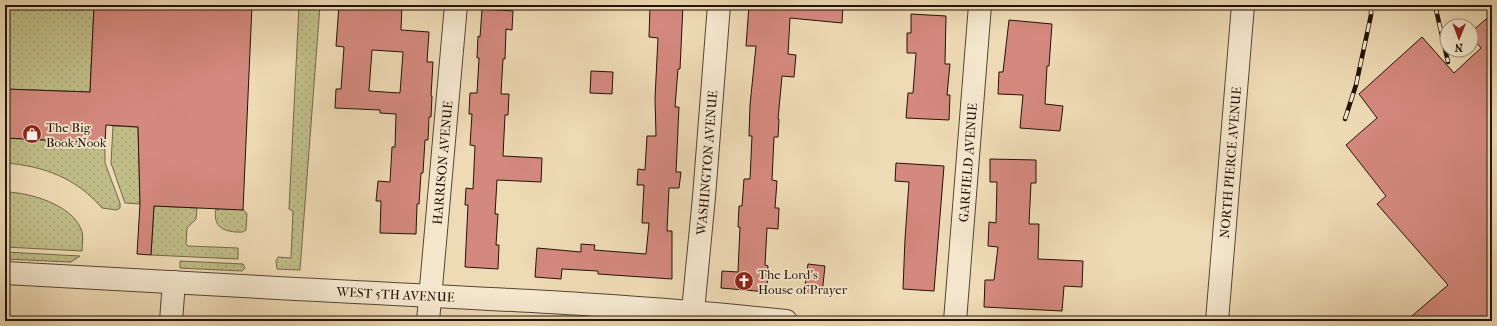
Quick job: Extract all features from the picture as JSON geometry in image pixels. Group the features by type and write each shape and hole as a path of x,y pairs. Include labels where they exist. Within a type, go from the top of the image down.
{"street":[{"name":"HARRISON AVENUE","path":"428,321 456,5"},
{"name":"WASHINGTON AVENUE","path":"693,316 719,5"},
{"name":"GARFIELD AVENUE","path":"955,321 980,5"},
{"name":"NORTH PIERCE AVENUE","path":"1217,321 1242,5"},
{"name":"WEST 5TH AVENUE","path":"5,272 260,288 564,302 693,316 786,321"},
{"path":"171,321 174,282"}],"shaded area":[{"path":"5,5 94,5 90,92 5,89"},
{"path":"296,5 320,5 300,270 277,269 276,261 278,257 291,258 293,211 289,209 299,6"},
{"path":"113,126 138,127 140,204 125,203 111,163"},
{"path":"5,138 105,143 105,163 120,203 120,208 117,210 102,208 81,189 58,175 33,167 5,163"},
{"path":"5,192 26,194 37,197 69,213 82,231 82,251 5,247"},
{"path":"154,206 197,208 196,219 187,228 186,244 188,246 238,248 238,259 151,255"},
{"path":"216,209 243,209 247,214 246,230 236,232 222,229 217,223 215,215"},
{"path":"5,252 80,256 71,262 5,259"},
{"path":"180,261 243,264 245,268 242,271 180,268"}],"building":[{"path":"94,5 252,5 243,210 154,206 151,255 137,254 140,204 138,127 106,125 105,143 5,138 5,89 90,92"},
{"path":"339,5 402,5 401,30 429,32 427,62 433,62 431,117 429,117 428,140 425,140 423,173 421,173 419,204 417,204 416,234 380,233 381,201 376,201 378,181 390,182 392,147 395,147 396,114 380,113 380,110 335,108 336,89 341,89 344,47 336,46","holes":["372,50 403,52 400,93 369,91"]},
{"path":"650,5 683,5 680,69 678,69 675,107 679,107 676,172 681,172 679,188 669,188 667,231 672,231 672,279 598,274 598,271 562,269 561,279 535,277 537,248 581,252 581,244 595,245 594,250 646,254 649,223 642,223 644,185 637,185 638,169 645,170 647,136 656,136 655,98 658,38 649,37"},
{"path":"749,5 843,5 842,23 790,18 788,54 796,55 794,77 782,76 778,137 774,137 772,180 777,181 775,208 779,208 778,229 767,228 765,265 768,266 767,292 721,288 722,271 738,272 740,227 738,227 739,206 742,206 744,179 750,179 752,136 749,136 750,105 756,46 746,46"},
{"path":"482,9 513,11 512,30 506,29 505,59 503,59 501,94 509,94 508,115 505,115 503,156 542,158 541,182 497,180 495,214 498,214 496,245 499,245 498,269 465,267 468,205 465,205 466,188 473,189 475,146 470,145 472,114 469,114 470,93 477,93 479,58 477,58 478,36 480,37"},
{"path":"911,14 946,16 945,64 950,64 947,95 950,95 949,120 906,118 908,93 913,93 916,53 907,53 907,33 911,33"},
{"path":"1492,14 1492,321 1406,321 1448,285 1377,204 1386,196 1346,145 1377,118 1359,94 1422,37 1439,58 1454,73 1470,58 1479,58 1479,50 1481,48 1479,46 1479,25"},
{"path":"1009,20 1052,24 1049,66 1047,66 1045,104 1063,106 1060,131 1020,128 1023,95 998,94 999,72 1003,72"},
{"path":"591,71 613,72 612,94 590,93"},
{"path":"990,159 1036,160 1036,183 1031,183 1029,224 1039,224 1038,259 1083,261 1082,287 1064,286 1062,311 984,307 985,280 994,280 998,247 988,246 989,222 996,223 997,182 990,182"},
{"path":"896,163 944,166 934,291 903,289 909,182 895,181"},
{"path":"808,264 825,266 822,294 804,293"}],"railway":[{"path":"1345,119 1356,85 1371,15 1371,5"},
{"path":"1435,5 1448,62"}],"place":[{"name":"The Big Book Nook","path":"32,134"},
{"name":"The Lord's House of Prayer","path":"744,281"}]}
